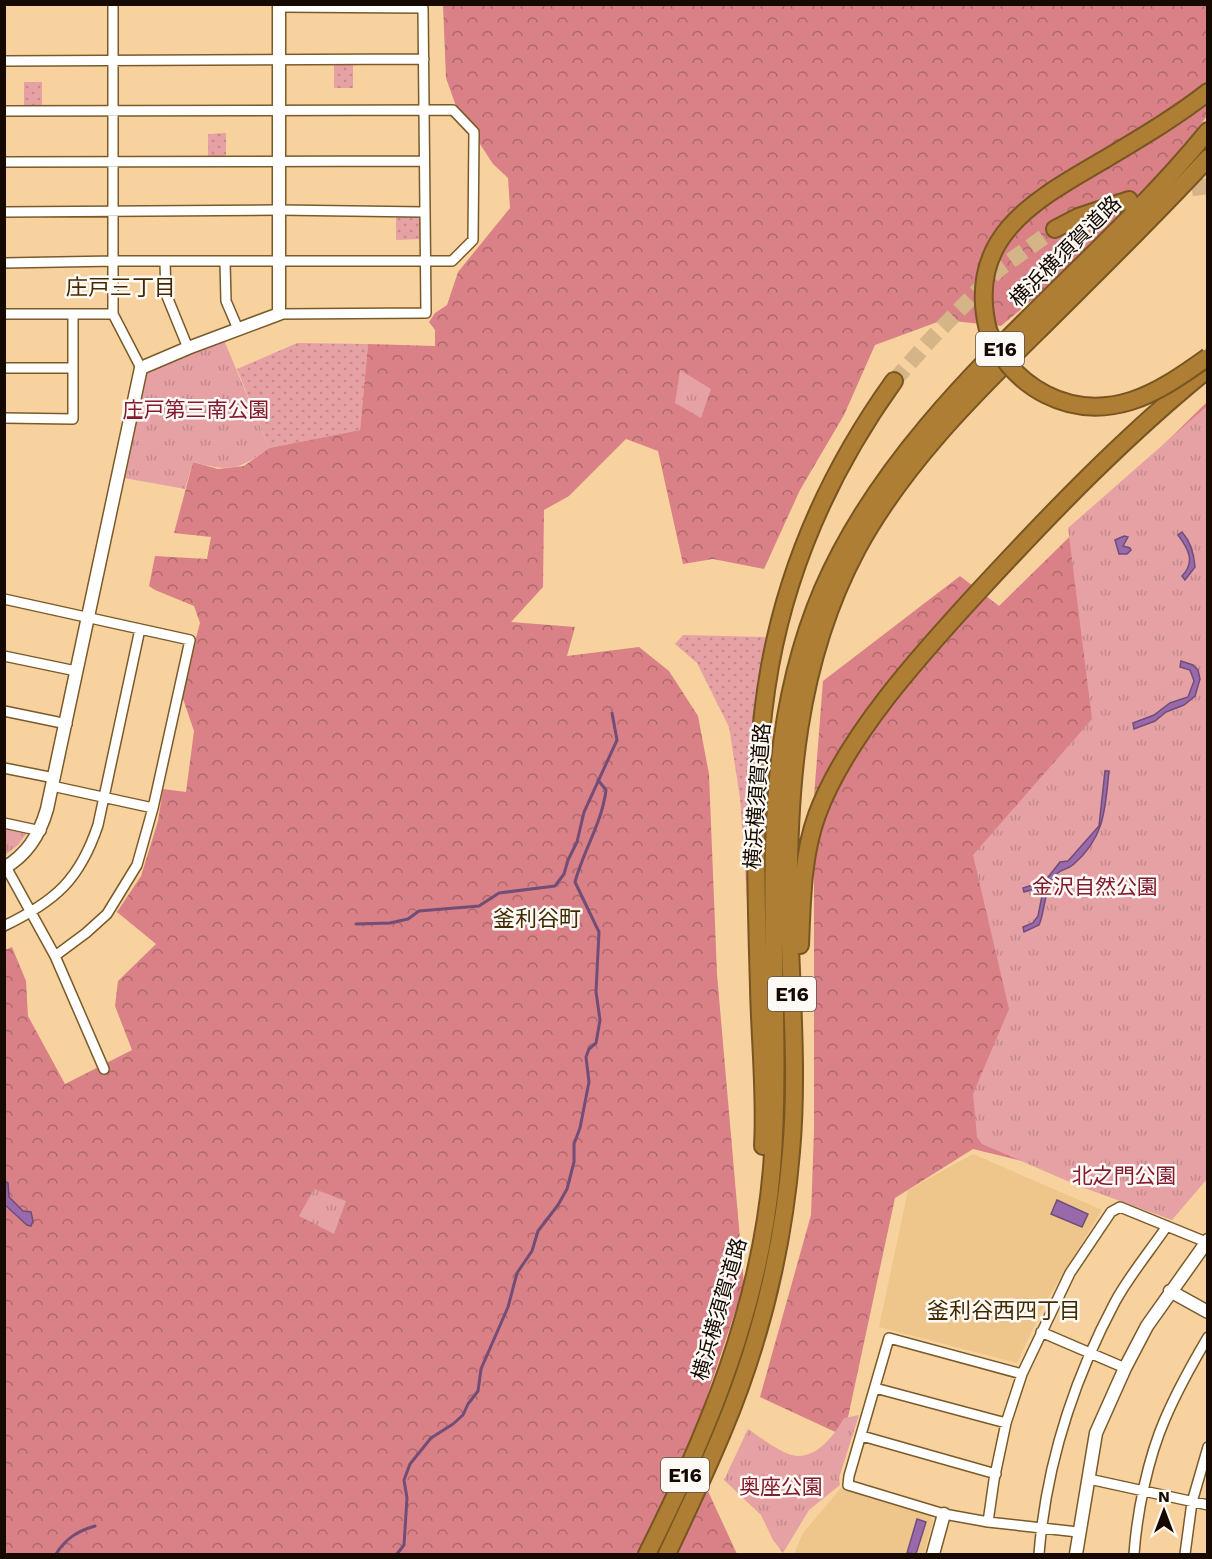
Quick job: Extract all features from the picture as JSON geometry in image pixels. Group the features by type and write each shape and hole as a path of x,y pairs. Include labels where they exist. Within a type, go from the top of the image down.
{"highway":[{"name":"E16","path":"1208,92 1151,132 1049,192 1014,220 998,242 988,264 984,292 988,330 1002,359 1022,380 1058,401 1080,406 1111,405 1146,395 1208,357"},
{"name":"横浜横須賀道路","path":"647,1554 696,1451 742,1326 750,1299 768,1211 776,1108 773,860 778,765 790,695 807,657 844,545 866,507 916,439 953,396 1142,206 1208,130"},
{"name":"横浜横須賀道路","path":"830,592 879,513 928,447 994,373 1134,235 1208,158"},
{"path":"1054,228 1078,217 1129,200"},
{"name":"E16","path":"783,1224 799,1131 802,895 808,847 817,816 837,771 855,742 952,620 1086,480 1208,369"},
{"name":"E16","path":"750,1299 763,1139 757,835 765,703 773,650 790,583 812,525 835,476 868,419 894,381"},
{"name":"横浜横須賀道路","path":"667,1554 723,1431 759,1330 772,1281 783,1224 791,1149 794,1078 789,906 790,812 807,657"}],"street":[{"path":"104,1069 55,956 5,867 21,857 41,831 66,724 141,368 113,314 113,4"},
{"path":"141,368 279,314 426,314 423,8 279,6 279,314"},
{"path":"4,61 424,59"},
{"path":"4,111 453,110 474,132 473,240 453,261 4,263"},
{"path":"4,162 424,161"},
{"path":"4,212 278,210 424,212"},
{"path":"165,262 166,294 188,348"},
{"path":"225,262 226,301 238,329"},
{"path":"4,314 113,314"},
{"path":"4,418 73,418 73,314"},
{"path":"4,368 73,368"},
{"path":"4,599 190,640 153,808 136,865 107,914 55,956"},
{"path":"4,926 48,902 76,873 89,851 98,825 140,629"},
{"path":"4,656 76,671"},
{"path":"4,711 66,724"},
{"path":"4,768 103,797 153,808"},
{"path":"4,823 41,831"},
{"path":"987,1522 1006,1423 1022,1374 1070,1273 1115,1208 1120,1206 1207,1241 1147,1326 1096,1433 1076,1554"},
{"path":"1039,1554 1050,1472 1066,1414 1089,1354 1116,1300 1167,1226"},
{"path":"1170,1291 1208,1312"},
{"path":"1041,1332 1125,1368"},
{"path":"1134,1554 1135,1536 1144,1492 1163,1422 1208,1337"},
{"path":"1022,1374 889,1338 849,1476 849,1485 944,1514 987,1522 1078,1532"},
{"path":"875,1388 1006,1423"},
{"path":"862,1436 996,1474"},
{"path":"1185,1554 1192,1502 1208,1447"},
{"path":"1089,1479 1208,1505"},
{"path":"933,1554 944,1514"}],"shaded area":[{"path":"1182,532 1192,548 1195,567 1185,580 1182,576 1190,560 1185,545 1178,535"},
{"path":"1124,536 1128,537 1123,546 1131,550 1127,554 1119,554 1115,540"},
{"path":"1181,661 1193,665 1198,670 1200,679 1195,696 1184,705 1166,712 1155,721 1134,729 1133,723 1154,715 1170,703 1188,697 1194,681 1190,670 1180,667"},
{"path":"1105,771 1109,771 1106,798 1098,833 1084,854 1055,876 1047,891 1039,925 1024,932 1023,927 1033,923 1038,916 1044,886 1024,892 1023,888 1045,881 1060,862 1068,861 1099,826"},
{"path":"973,1154 1102,1210 1043,1307 1017,1363 879,1327 908,1190"},
{"path":"4,1181 8,1183 9,1197 23,1211 31,1212 33,1221 31,1226 5,1205"},
{"path":"1057,1200 1088,1214 1082,1227 1051,1214"},
{"path":"841,1488 929,1514 933,1521 924,1554 794,1554 803,1533"},
{"path":"917,1519 926,1522 916,1554 907,1553"}],"green space":[{"path":"443,5 1207,5 1207,116 1184,146 1122,215 1067,271 1001,326 943,320 875,345 844,415 800,490 764,569 713,559 683,564 658,451 626,439 569,496 544,510 543,587 511,622 575,627 567,656 639,647 669,671 698,716 709,774 717,974 744,1285 689,1450 737,1554 5,1554 4,1205 27,1225 28,1211 23,1211 9,1197 8,1183 5,1181 5,950 12,947 26,981 28,1016 65,1084 132,1050 115,1006 118,981 156,944 117,912 141,876 158,821 163,789 186,792 194,731 181,693 200,623 194,606 149,586 155,556 207,559 211,537 174,533 193,462 218,469 244,466 269,448 360,430 368,344 435,346 435,330 429,322 435,313 447,305 458,272 510,208 508,178 493,164 480,144 478,130 457,109 446,78"},
{"path":"334,65 353,65 353,88 334,88"},
{"path":"24,82 42,82 42,106 24,106"},
{"path":"226,133 226,156 208,156 208,134"},
{"path":"417,215 420,220 420,239 396,240 396,216"},
{"name":"庄戸第三南公園","path":"224,340 269,448 249,461 234,467 217,467 193,462 185,489 124,478 146,373"},
{"path":"297,343 368,344 360,430 269,448 237,369"},
{"path":"680,370 711,389 701,418 675,403"},
{"path":"1207,402 1207,604 1058,1170 973,1149 895,1198 844,1436 760,1397 811,1215 814,1131 814,797 823,681 960,576 999,606"},
{"name":"金沢自然公園","path":"1207,406 1207,1179 1172,1220 1079,1186 982,1144 977,1137 973,1094 1009,1009 973,855 1092,719 1068,528"},
{"path":"683,635 766,637 752,730 749,928 740,798 729,727 697,663 675,644"},
{"path":"5,829 26,834 18,845 5,855"},
{"path":"314,1189 346,1201 334,1234 299,1216"},
{"name":"奥座公園","path":"859,1415 839,1478 840,1485 809,1510 783,1553 773,1540 761,1515 724,1480 748,1429 779,1450 792,1455 806,1455 826,1443 844,1418"}],"waterway":[{"path":"356,924 390,923 408,919 419,911 479,906 499,893 555,886 564,874 577,842 584,812 617,740 612,713"},
{"path":"397,1554 404,1545 407,1498 404,1480 410,1464 431,1438 463,1415 478,1391 481,1369 508,1307 517,1273 532,1251 538,1231 567,1189 574,1162 574,1144 580,1128 589,1082 586,1057 589,1049 596,1043 600,1020 596,992 599,932 575,882 604,802 606,790 598,780"},
{"path":"56,1554 73,1536 95,1526"}],"tunnel":[{"path":"1168,192 1208,186"},
{"path":"894,381 929,341 999,269 1055,229"}],"district":[{"name":"庄戸三丁目","path":"121,287"},
{"name":"釜利谷町","path":"537,918"},
{"name":"釜利谷西四丁目","path":"1004,1310"}],"park label":[{"name":"北之門公園","path":"1124,1175"}]}
